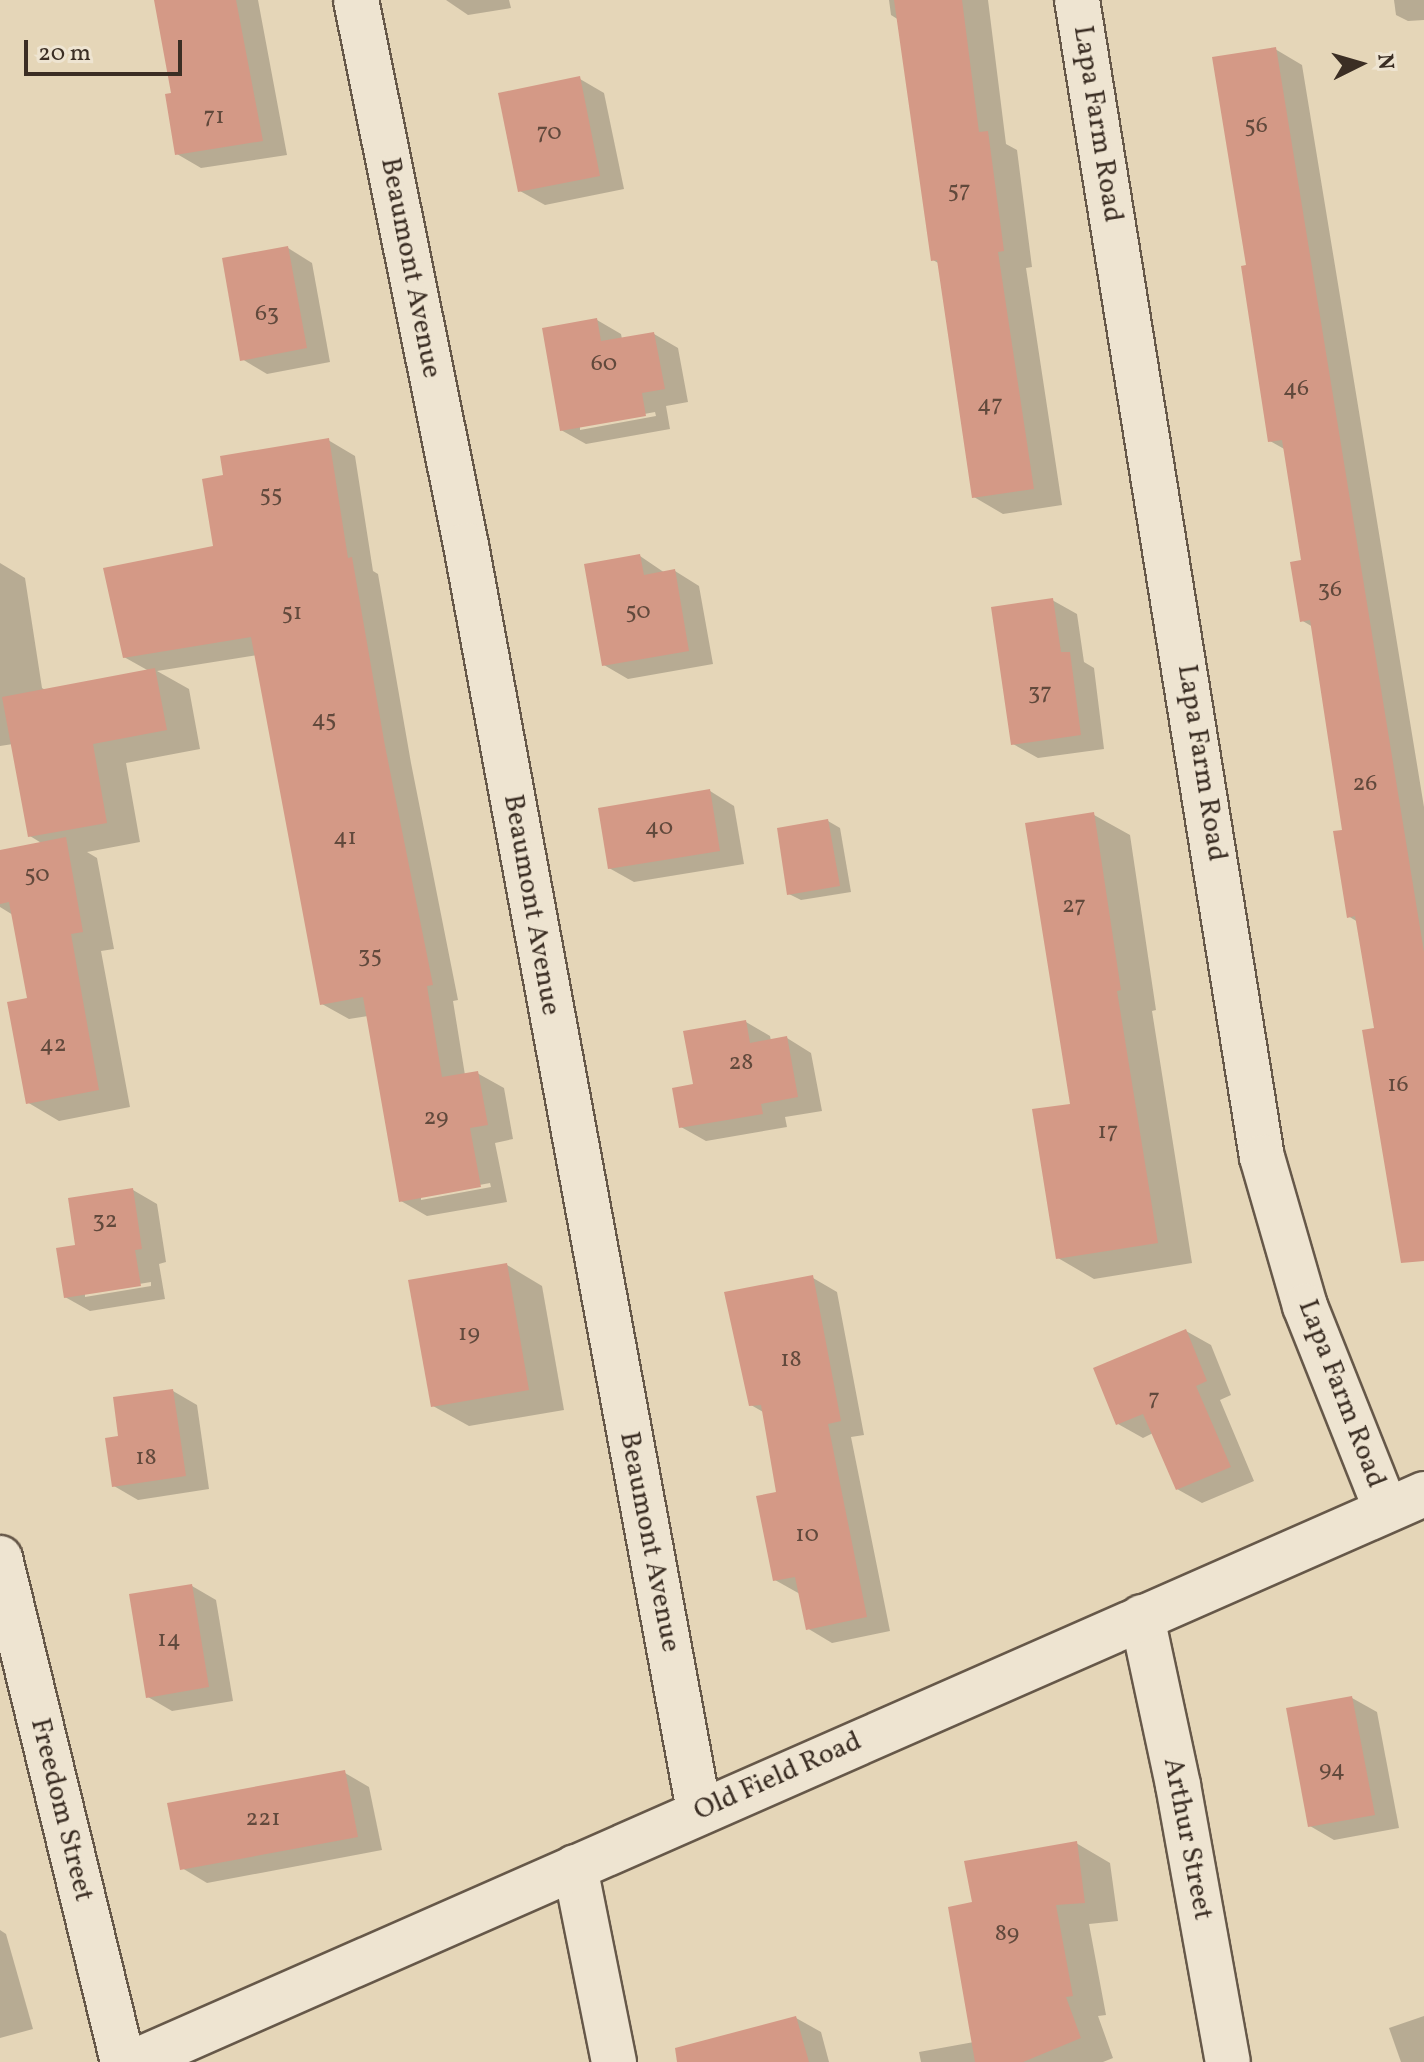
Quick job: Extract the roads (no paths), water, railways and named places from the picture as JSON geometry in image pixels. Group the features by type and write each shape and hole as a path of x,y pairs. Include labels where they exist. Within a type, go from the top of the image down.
{"street":[{"name":"Beaumont Avenue","path":"356,0 466,545 699,1811"},
{"name":"Lapa Farm Road","path":"1077,0 1262,1157 1305,1306 1405,1502"},
{"name":"Old Field Road","path":"134,2062 1405,1502"},
{"name":"Freedom Street","path":"0,1558 123,2062"},
{"name":"Arthur Street","path":"1142,1617 1178,1785 1228,2062"},
{"path":"575,1867 614,2062"}]}
